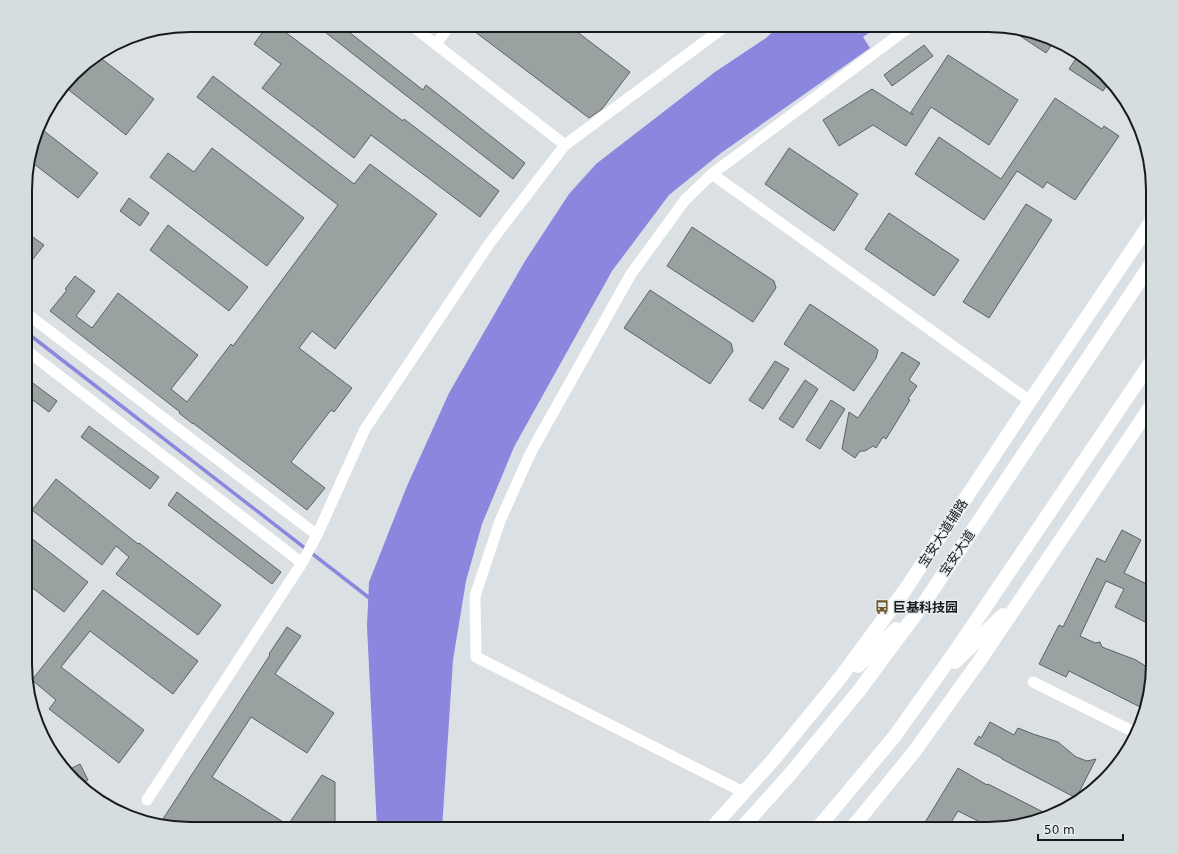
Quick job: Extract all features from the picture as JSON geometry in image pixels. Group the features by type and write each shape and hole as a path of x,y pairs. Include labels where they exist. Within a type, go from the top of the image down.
{"main road":[{"name":"宝安大道辅路","path":"716,822 774,759 824,698 906,590 1030,401 1146,230"},
{"name":"宝安大道","path":"747,822 791,773 858,692 924,603 1146,271"},
{"path":"823,822 894,736 959,646 1146,369"},
{"path":"857,822 914,752 980,660 1146,413"},
{"path":"928,689 1025,594"},
{"path":"824,698 924,603"}],"street":[{"path":"420,32 565,145"},
{"path":"436,44 445,32"},
{"path":"147,800 304,560 365,429 489,244 565,145 718,32"},
{"path":"743,792 476,657 476,596 500,520 531,452 631,274 685,200 712,174 898,32"},
{"path":"712,174 1030,401"},
{"path":"32,318 315,539"},
{"path":"32,355 304,560"},
{"path":"1033,682 1131,731"}],"shaded area":[{"path":"772,32 870,32 863,37 870,48 721,153 669,195 612,271 514,447 482,524 466,581 453,660 442,822 377,822 367,626 369,582 407,486 449,393 525,261 569,194 596,164 715,72 766,38"}],"building":[{"path":"263,32 285,32 499,191 480,217 371,135 354,158 262,88 281,64 254,44"},
{"path":"325,32 349,32 423,90 426,85 525,163 513,179"},
{"path":"475,32 577,32 630,72 602,109 589,118"},
{"path":"1018,35 1039,40 1051,45 1046,53"},
{"path":"924,45 933,56 892,86 884,75"},
{"path":"948,55 1018,100 989,145 931,107 906,146 873,125 839,146 823,120 872,89 913,115 911,112"},
{"path":"102,59 154,99 126,135 68,90 78,78"},
{"path":"1076,59 1092,71 1106,85 1103,91 1069,69"},
{"path":"213,76 354,184 370,164 437,214 335,349 312,331 299,348 352,388 334,412 331,410 291,462 325,488 307,510 193,424 179,413 180,412 50,311 67,290 65,289 75,276 95,291 76,316 92,328 118,293 198,355 171,389 187,402 231,344 233,346 338,205 197,97"},
{"path":"1055,98 1102,129 1104,126 1119,136 1075,200 1047,182 1043,188 1017,171 984,220 915,174 939,137 1001,179"},
{"path":"44,131 98,173 78,198 34,164 37,149"},
{"path":"212,148 304,218 267,266 150,177 168,153 194,172"},
{"path":"789,148 858,194 834,231 765,184"},
{"path":"129,198 149,213 140,226 120,211"},
{"path":"1026,204 1052,220 989,318 963,302"},
{"path":"889,213 959,260 934,296 865,249"},
{"path":"168,225 248,287 229,311 150,250"},
{"path":"692,227 774,281 776,288 753,322 667,266"},
{"path":"32,236 44,245 32,260"},
{"path":"650,290 731,343 733,351 710,384 624,328"},
{"path":"810,304 878,350 876,358 854,391 784,344"},
{"path":"902,352 920,363 909,380 917,386 908,399 910,400 886,439 883,437 876,448 873,446 865,451 860,451 855,458 842,449 849,412 858,418"},
{"path":"775,361 789,369 763,409 749,400"},
{"path":"805,380 818,389 793,428 779,419"},
{"path":"32,382 57,401 49,412 32,399"},
{"path":"831,400 845,409 820,449 806,440"},
{"path":"89,426 159,477 150,489 81,437"},
{"path":"56,479 138,544 139,543 221,605 198,635 116,574 129,557 116,546 102,565 32,510"},
{"path":"177,492 281,572 272,584 168,505"},
{"path":"1122,530 1141,540 1124,573 1146,584 1146,622 1115,607 1124,589 1106,581 1080,636 1095,643 1100,642 1102,647 1136,660 1146,666 1145,685 1140,707 1069,671 1066,677 1039,664 1059,625 1063,627 1097,558 1105,562"},
{"path":"32,539 88,582 64,612 32,588"},
{"path":"103,590 198,661 173,694 90,631 61,667 144,730 119,763 49,709 56,700 32,679"},
{"path":"287,627 301,636 275,674 334,713 307,753 251,717 212,777 283,822 180,822 162,820 270,655 269,654"},
{"path":"990,722 1014,735 1018,728 1058,742 1076,757 1087,761 1096,759 1078,793 1073,797 974,744 979,736 981,738"},
{"path":"80,764 88,780 85,782 71,768"},
{"path":"958,768 987,785 988,784 1043,812 1009,821 980,822 958,811 951,822 925,822"},
{"path":"322,775 335,782 335,822 290,822"}],"waterway":[{"path":"32,337 372,600"}],"place":[{"name":"巨基科技园","path":"882,607"}]}
